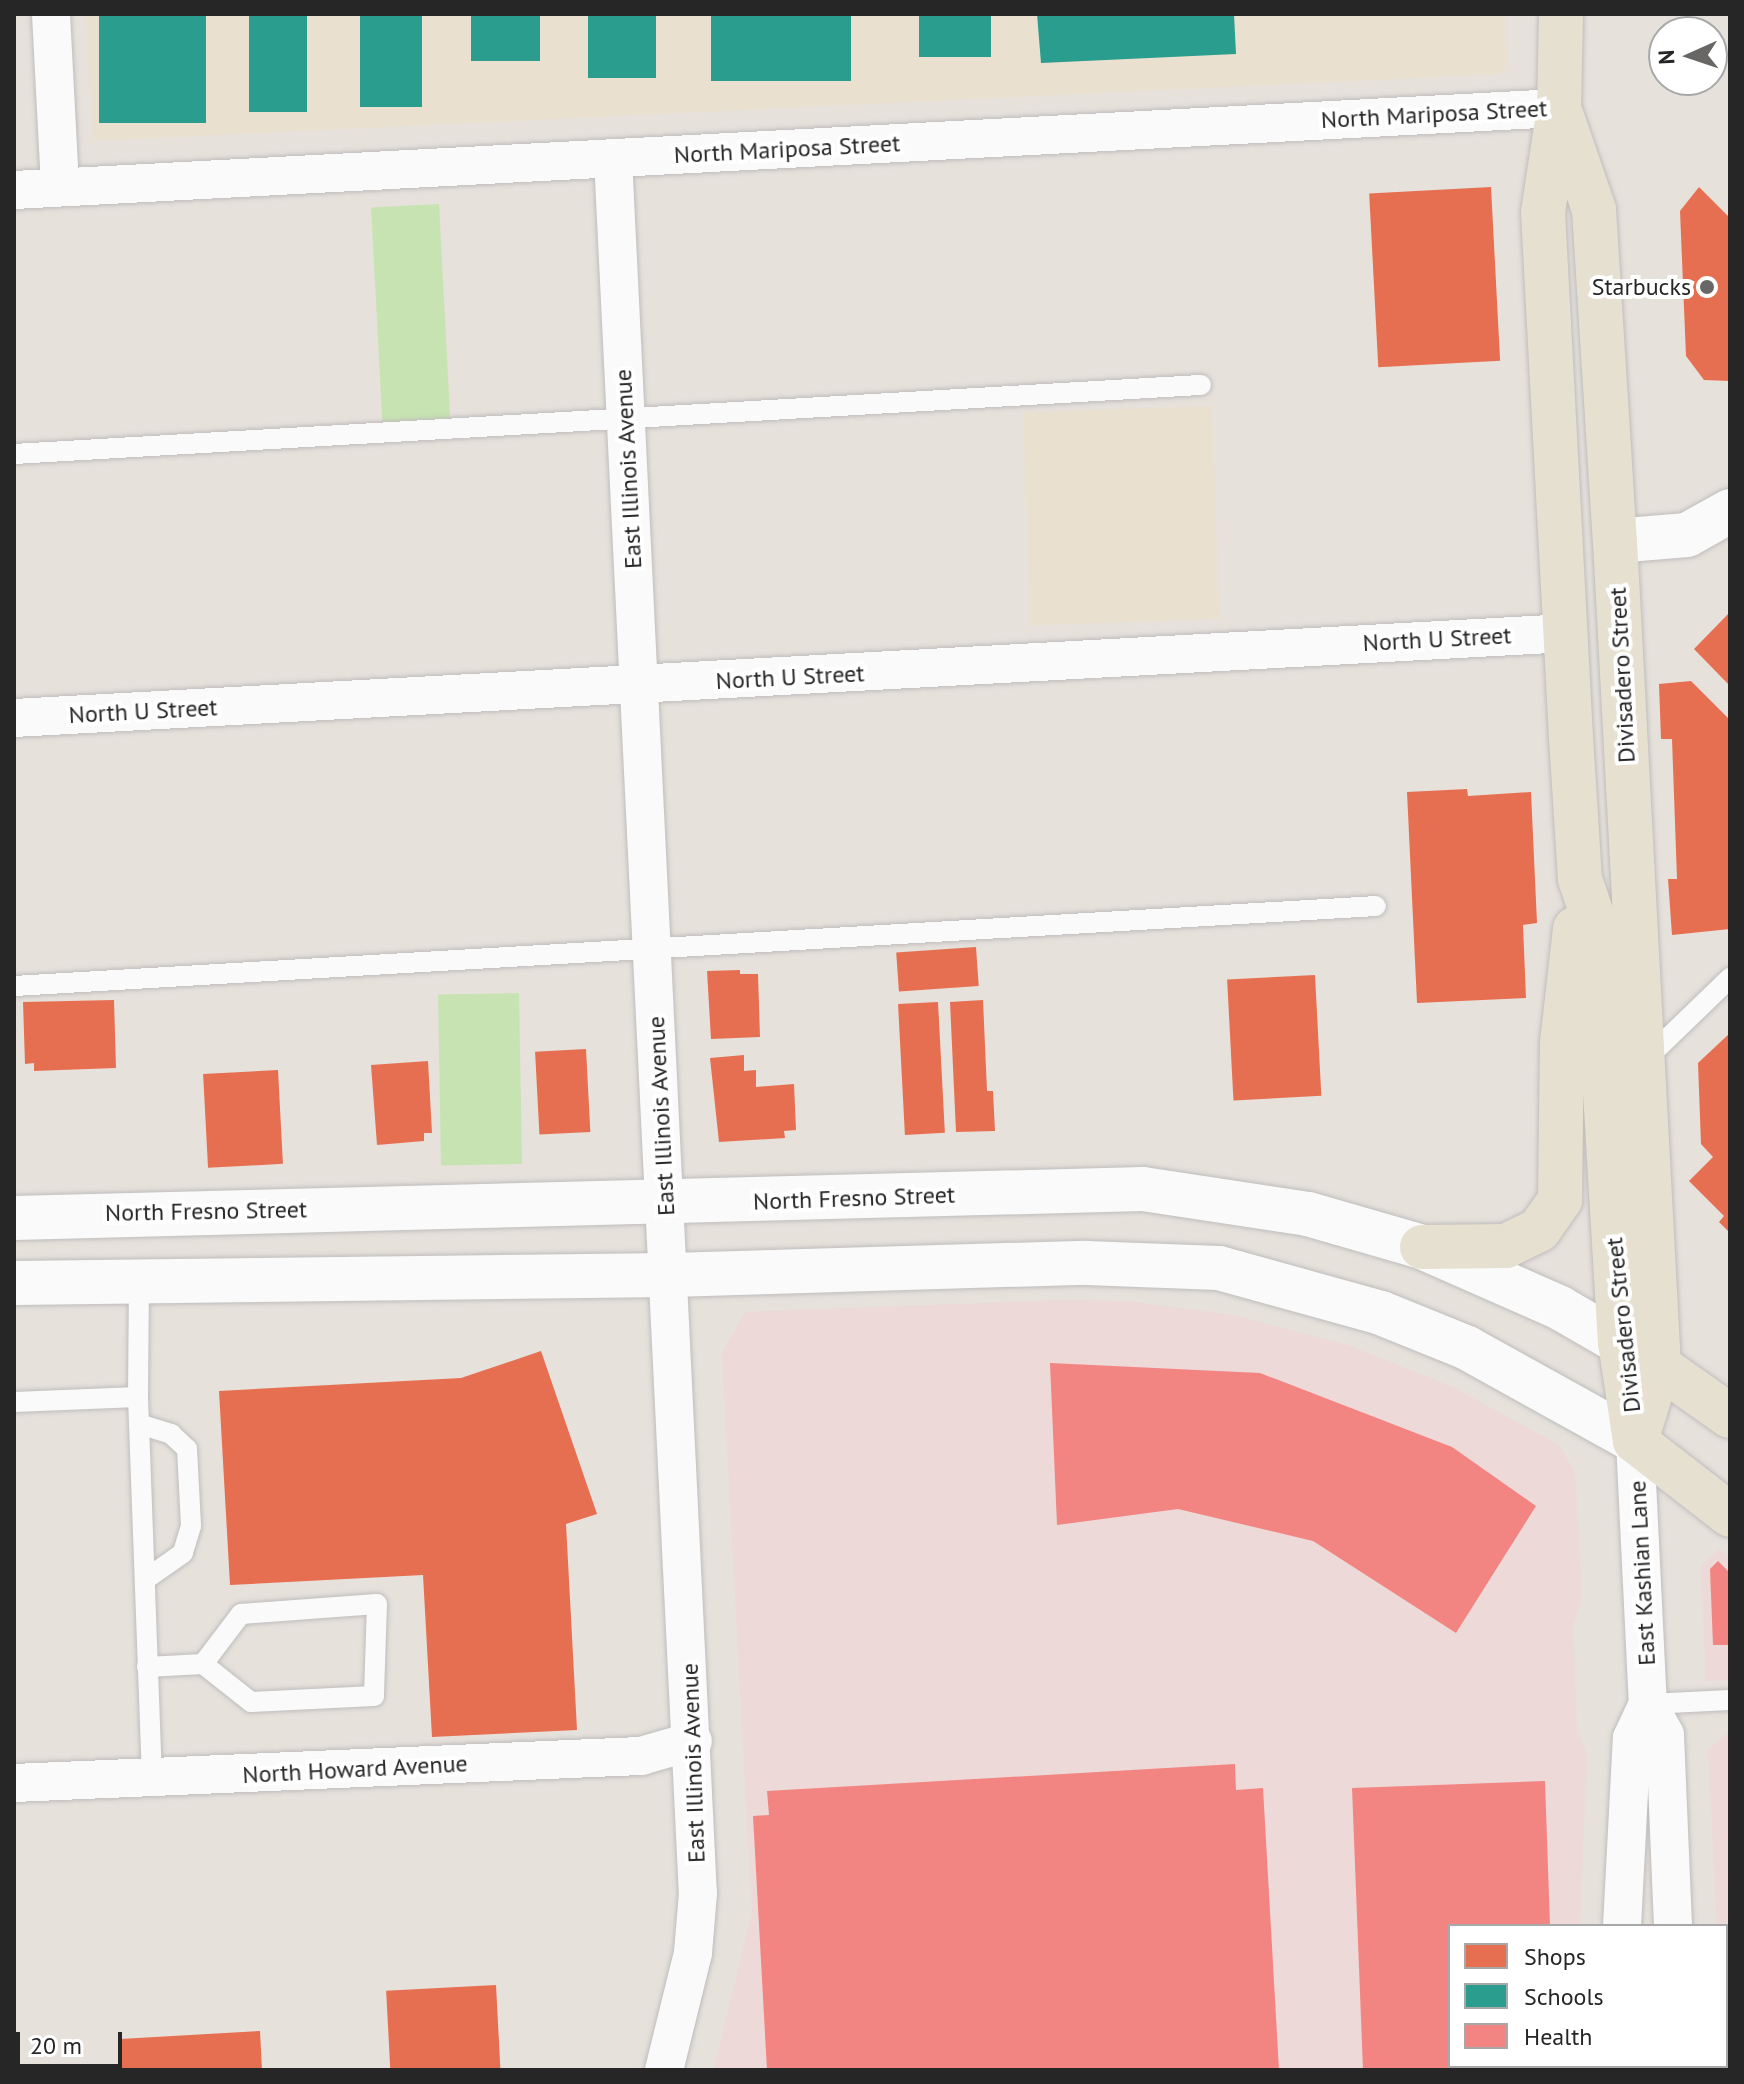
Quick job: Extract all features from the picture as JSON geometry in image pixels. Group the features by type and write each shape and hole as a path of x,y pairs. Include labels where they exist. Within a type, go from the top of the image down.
{"main road":[{"name":"Divisadero Street","path":"1561,14 1559,108 1543,212 1549,276 1580,879 1595,923 1620,1342 1635,1441"},
{"name":"Divisadero Street","path":"1559,108 1594,210 1637,926 1659,1366 1635,1441"},
{"path":"1549,276 1581,384 1586,513 1592,526 1615,541 1687,535 1730,511"},
{"path":"1566,633 1575,636 1592,669 1606,826 1637,926"},
{"path":"1422,1247 1506,1246 1539,1230 1560,1200 1562,1043 1580,879"},
{"name":"North Fresno Street","path":"14,1218 1143,1189 1308,1214 1422,1247 1499,1279 1620,1342 1659,1366"},
{"path":"14,1283 671,1275 1086,1263 1219,1268 1367,1309 1467,1348 1635,1441 1730,1515"},
{"path":"1659,1366 1730,1416"}],"street":[{"path":"51,14 60,187"},
{"name":"North Mariposa Street","path":"14,190 1559,108"},
{"name":"East Illinois Avenue","path":"613,158 637,686 671,1275 698,1893 693,1953 664,2070"},
{"name":"North U Street","path":"14,718 1566,633"},
{"name":"East Kashian Lane","path":"1635,1441 1648,1704 1665,1735 1673,1924"},
{"name":"East Kashian Lane","path":"1622,1924 1632,1738 1648,1704"},
{"name":"North Howard Avenue","path":"14,1783 641,1756 693,1741"}],"lane":[{"path":"14,454 1201,385"},
{"path":"14,986 1376,906"},
{"path":"1644,1062 1730,978"},
{"path":"139,1281 138,1397 152,1778"},
{"path":"14,1402 138,1397"},
{"path":"139,1424 171,1434 187,1449 191,1526 183,1553 146,1579"},
{"path":"147,1667 203,1664 251,1702 374,1696 377,1604 241,1614 203,1664"},
{"path":"1648,1704 1730,1700"}],"shaded area":[{"path":"86,14 1505,14 1507,64 1499,74 93,141"},
{"path":"1212,406 1219,619 1031,625 1023,413"},
{"path":"1061,1300 1126,1301 1233,1315 1348,1345 1453,1387 1559,1445 1575,1472 1582,1599 1573,1624 1577,1731 1587,1754 1580,1924 1448,1924 1448,2068 1575,2070 714,2070 752,1912 722,1353 745,1312"},
{"path":"1719,1549 1730,1560 1730,1680 1706,1681 1701,1566"},
{"path":"1730,1731 1730,2070 1724,2070 1728,2068 1728,1924 1717,1924 1708,1749"}],"green space":[{"path":"439,204 450,422 383,425 371,208"},
{"path":"519,993 522,1164 441,1165 438,994"}],"building: Shops":[{"path":"1491,187 1500,361 1378,367 1369,193"},
{"name":"Starbucks","path":"1699,187 1730,218 1730,381 1704,380 1686,356 1680,211"},
{"path":"1730,612 1730,686 1694,649"},
{"path":"1691,681 1730,720 1730,929 1672,935 1668,879 1677,879 1672,739 1661,739 1659,684"},
{"path":"1467,789 1468,796 1531,792 1537,923 1523,925 1526,998 1417,1003 1407,792"},
{"path":"976,947 979,986 899,991 896,953"},
{"path":"740,970 740,974 758,974 760,1037 711,1039 707,971"},
{"path":"1315,975 1321,1096 1233,1100 1227,980"},
{"path":"114,1000 116,1068 34,1071 34,1063 25,1064 23,1002"},
{"path":"983,1000 987,1091 993,1091 995,1131 956,1132 950,1002"},
{"path":"938,1002 945,1133 905,1135 898,1004"},
{"path":"1730,1033 1730,1233 1719,1222 1724,1216 1689,1181 1713,1157 1701,1144 1698,1063"},
{"path":"586,1049 590,1132 539,1135 535,1052"},
{"path":"744,1055 744,1071 756,1070 756,1087 794,1084 796,1130 784,1131 785,1138 719,1142 710,1058"},
{"path":"428,1061 432,1133 424,1133 424,1141 377,1145 371,1065"},
{"path":"278,1070 283,1164 208,1168 203,1074"},
{"path":"541,1351 597,1514 566,1524 577,1730 432,1737 423,1575 230,1585 219,1391 461,1378"},
{"path":"496,1985 500,2070 390,2070 386,1991"},
{"path":"260,2031 262,2070 122,2070 120,2039"}],"building: Schools":[{"path":"99,14 206,14 206,123 99,123"},
{"path":"249,14 307,14 307,112 249,112"},
{"path":"360,14 422,14 422,107 360,107"},
{"path":"471,14 540,14 540,61 471,61"},
{"path":"588,14 656,14 656,78 588,78"},
{"path":"711,14 851,14 851,81 711,81"},
{"path":"919,14 991,14 991,57 919,57"},
{"path":"1037,14 1234,14 1236,54 1041,63"}],"building: Health":[{"path":"1050,1363 1260,1373 1452,1447 1536,1506 1456,1633 1313,1541 1178,1509 1057,1525"},
{"path":"1718,1561 1730,1573 1730,1645 1713,1645 1710,1569"},
{"path":"1235,1764 1236,1790 1263,1788 1279,2070 767,2070 753,1816 769,1815 767,1791"},
{"path":"1545,1781 1550,1924 1448,1924 1448,2068 1556,2070 1363,2070 1352,1788"}],"place":[{"name":"Starbucks","path":"1707,287"}]}
